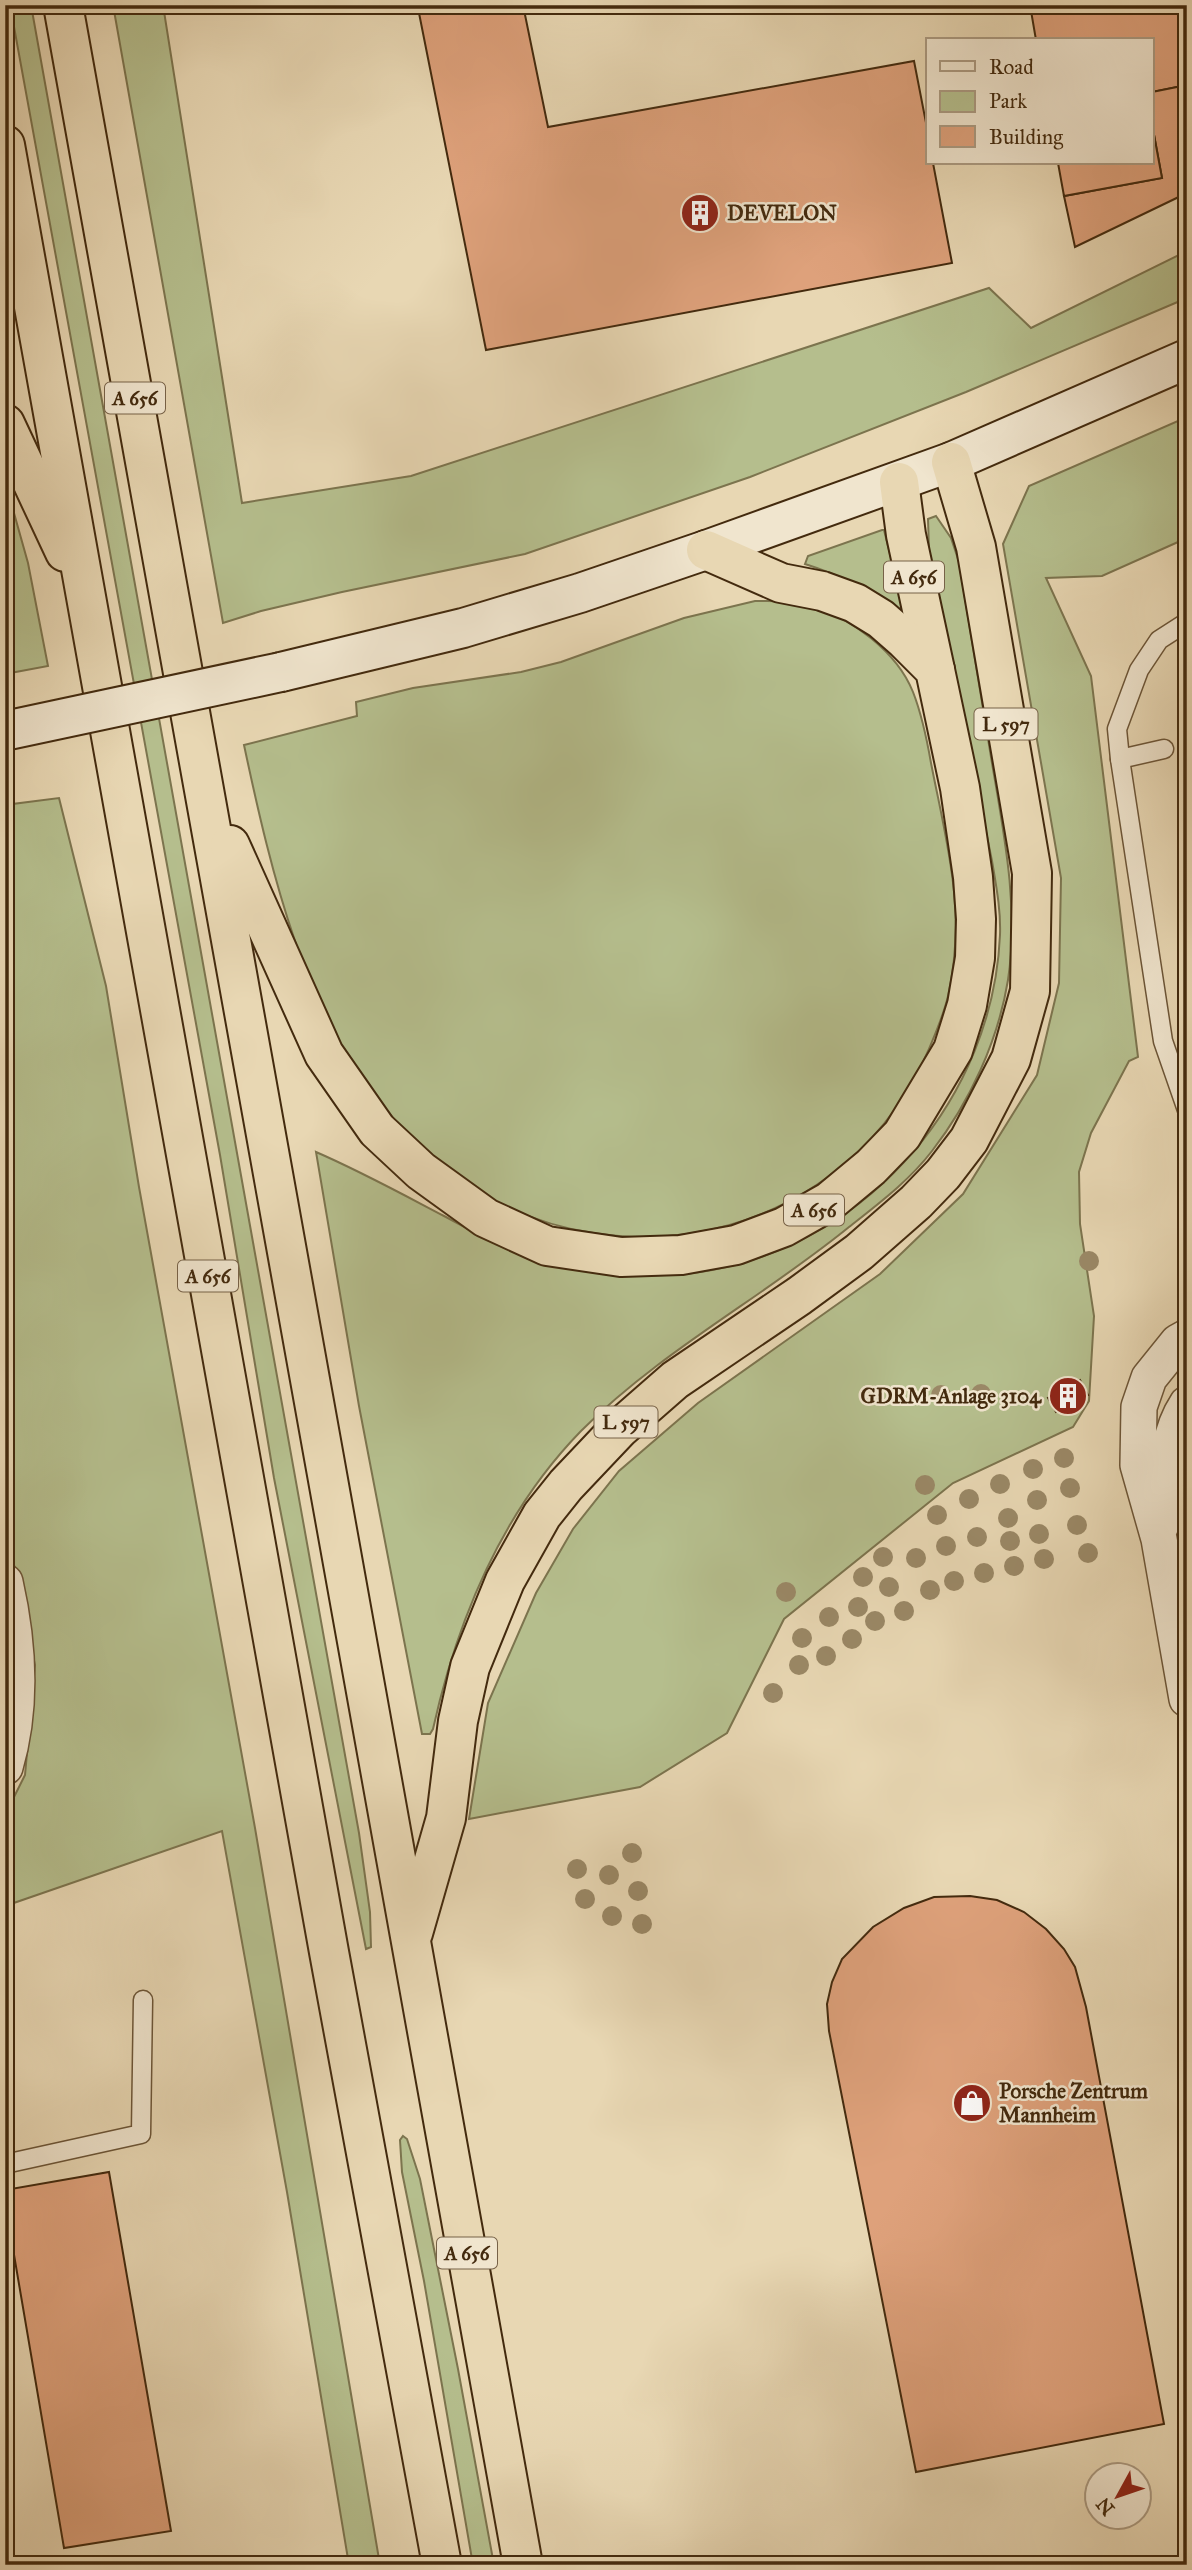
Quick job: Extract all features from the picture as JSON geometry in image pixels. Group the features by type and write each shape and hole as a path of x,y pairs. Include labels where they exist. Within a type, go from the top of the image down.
{"highway":[{"name":"A 656","path":"63,5 523,2565"},
{"name":"A 656","path":"5,145 329,1952 442,2565"},
{"path":"5,424 87,600"},
{"name":"L 597","path":"411,1942 446,1818 458,1721 470,1667 500,1590 542,1516 566,1485 619,1429 675,1380 849,1260 916,1202 943,1174 969,1140 1011,1059 1030,991 1031,873 976,547 951,462"},
{"name":"A 656","path":"206,792 324,1054 377,1130 421,1171 486,1218 547,1246 621,1257 681,1255 736,1245 784,1227 830,1201 902,1135 953,1050 967,1004 975,958 973,877 960,788 906,536 899,482"},
{"name":"A 656","path":"706,550 781,583 822,591 855,603 889,626 935,670"}],"main road":[{"path":"7,730 281,672 463,628 580,593 951,462 1187,359"}],"street":[{"path":"1187,1337 1178,1342 1149,1378 1139,1407 1138,1465 1159,1539 1187,1699"},
{"path":"1159,1539 1169,1450 1177,1420 1187,1404"},
{"path":"5,1582 13,1620 19,1679 9,1754"}],"lane":[{"path":"1187,622 1159,640 1139,670 1117,729 1163,1041 1187,1110"},
{"path":"1120,758 1164,749"},
{"path":"5,2164 141,2134 143,2000"}],"green space":[{"path":"10,5 31,5 359,1833 370,1912 371,1947 366,1949 274,1478 220,1155"},
{"path":"113,5 163,5 242,503 411,476 989,288 1031,328 1187,251 1187,298 966,392 750,477 525,554 342,592 223,623"},
{"path":"1187,417 1187,538 1102,576 1046,578 1091,676 1138,1057 1129,1061 1091,1133 1079,1172 1080,1224 1094,1316 1089,1401 1073,1427 953,1483 784,1619 727,1733 640,1787 469,1819 488,1703 536,1593 573,1529 619,1471 698,1403 880,1274 963,1194 1037,1075 1059,983 1061,878 1003,544 1029,486"},
{"path":"5,481 28,563 48,666 5,674"},
{"path":"936,516 951,538 959,562 1009,871 1012,926 1008,980 997,1026 981,1070 946,1132 923,1162 903,1182 816,1253 644,1375 581,1431 553,1463 506,1532 486,1570 455,1648 433,1729 430,1734 422,1734 359,1406 316,1152 514,1252 544,1262 598,1271 674,1275 712,1270 770,1254 824,1228 872,1193 913,1152 948,1104 975,1051 992,994 1000,935 992,861 929,550 928,519"},
{"path":"882,530 904,610 900,612 854,584 805,564 808,556"},
{"path":"755,601 804,604 842,619 885,650 906,677 913,692 924,728 953,879 956,936 948,996 940,1023 929,1049 893,1112 847,1162 791,1200 729,1225 663,1236 595,1233 528,1216 464,1183 410,1137 371,1090 331,1032 310,988 287,917 266,844 244,745 357,716 356,702 413,688 521,672 561,662 684,618"},
{"path":"59,798 106,986 139,1187 255,1828 380,2565 349,2565 287,2192 222,1831 5,1906 5,1815 25,1775 35,1665 5,1522 5,805"},
{"path":"403,2136 407,2139 420,2179 494,2565 473,2565 424,2281 402,2172 400,2140"}],"building":[{"name":"DEVELON","path":"435,5 523,5 548,127 914,61 926,123 926,164 933,164 952,263 486,350 418,8"},
{"path":"1030,5 1187,5 1187,85 1154,92 1154,38 1036,38"},
{"path":"1187,85 1187,193 1075,247 1064,196 1162,178 1154,135 1154,92"},
{"path":"1154,135 1162,178 1064,196 1058,164 1154,164"},
{"name":"GDRM-Anlage 3104","path":"1080,1380 1088,1395 1056,1412 1048,1398"},
{"path":"970,1896 997,1900 1024,1912 1046,1929 1064,1949 1075,1967 1086,2007 1164,2424 916,2472 829,2031 827,2004 832,1982 842,1959 873,1927 904,1908 934,1897"},
{"path":"109,2172 171,2531 64,2548 5,2190"}],"place":[{"name":"DEVELON","path":"700,213"},
{"name":"GDRM-Anlage 3104","path":"1068,1396"},
{"name":"Porsche Zentrum Mannheim","path":"972,2103"}]}
